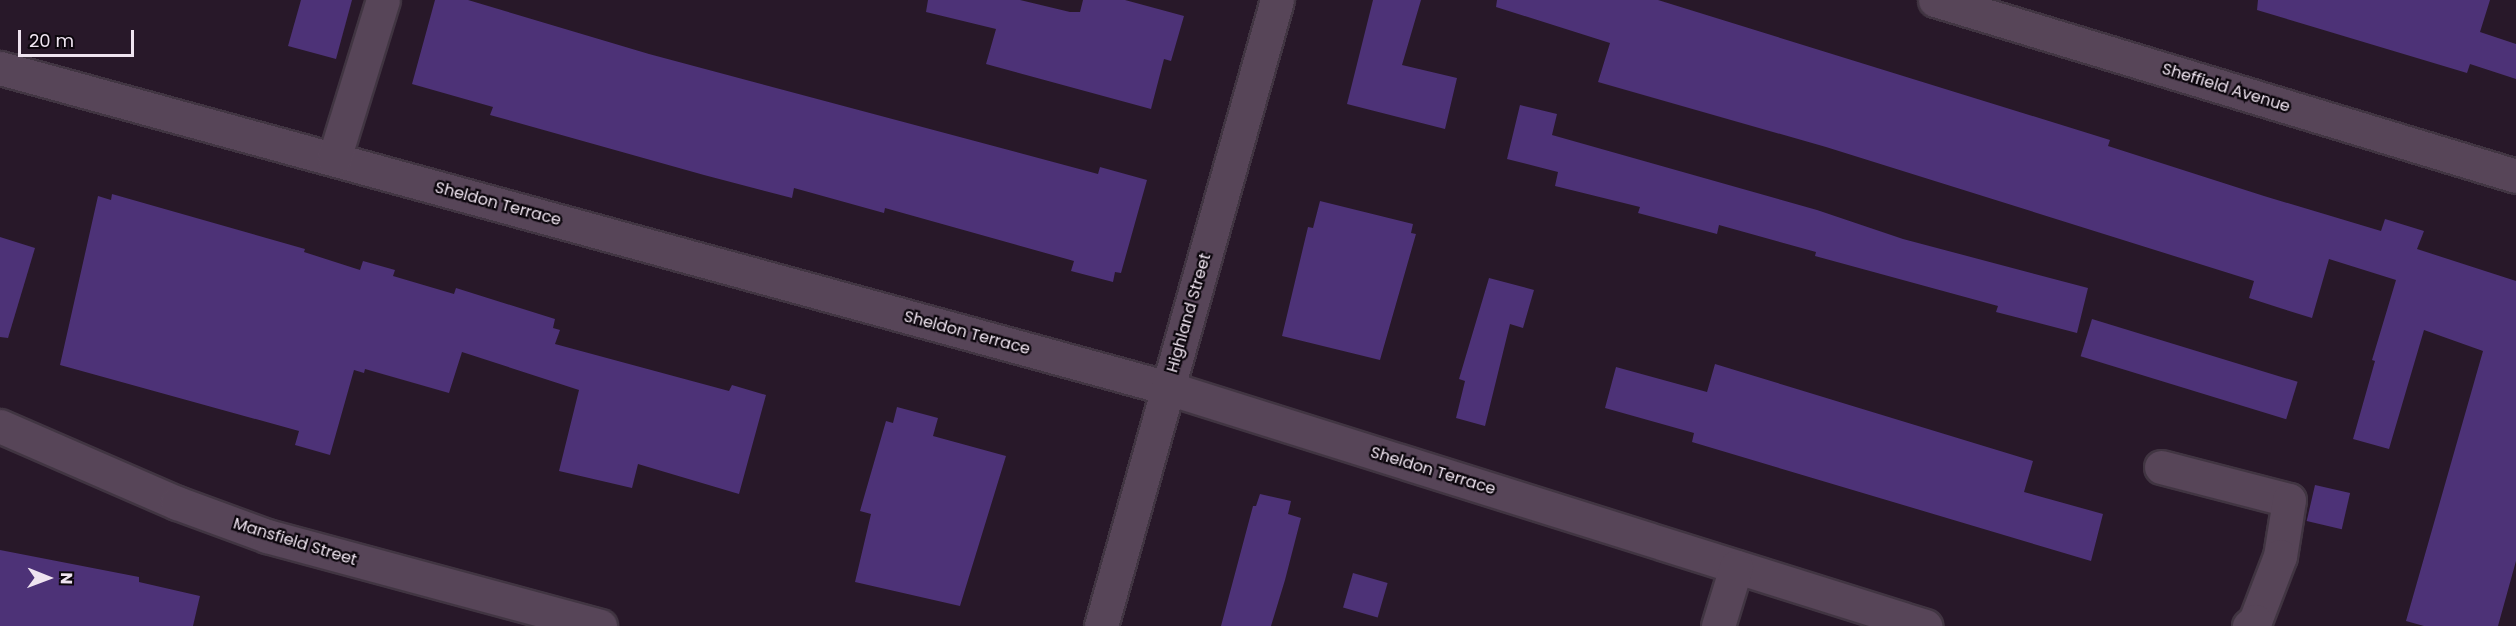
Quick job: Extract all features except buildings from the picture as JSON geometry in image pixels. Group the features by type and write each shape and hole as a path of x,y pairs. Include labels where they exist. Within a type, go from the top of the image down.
{"street":[{"path":"334,159 383,0"},
{"name":"Highland Street","path":"1101,626 1277,0"},
{"name":"Sheffield Avenue","path":"1935,0 2516,176"},
{"name":"Sheldon Terrace","path":"0,68 1168,388 1925,626"},
{"name":"Mansfield Street","path":"0,426 177,503 267,536 600,626"},
{"path":"2162,466 2289,500 2280,556 2249,626"},
{"path":"1718,626 1736,567"}]}
